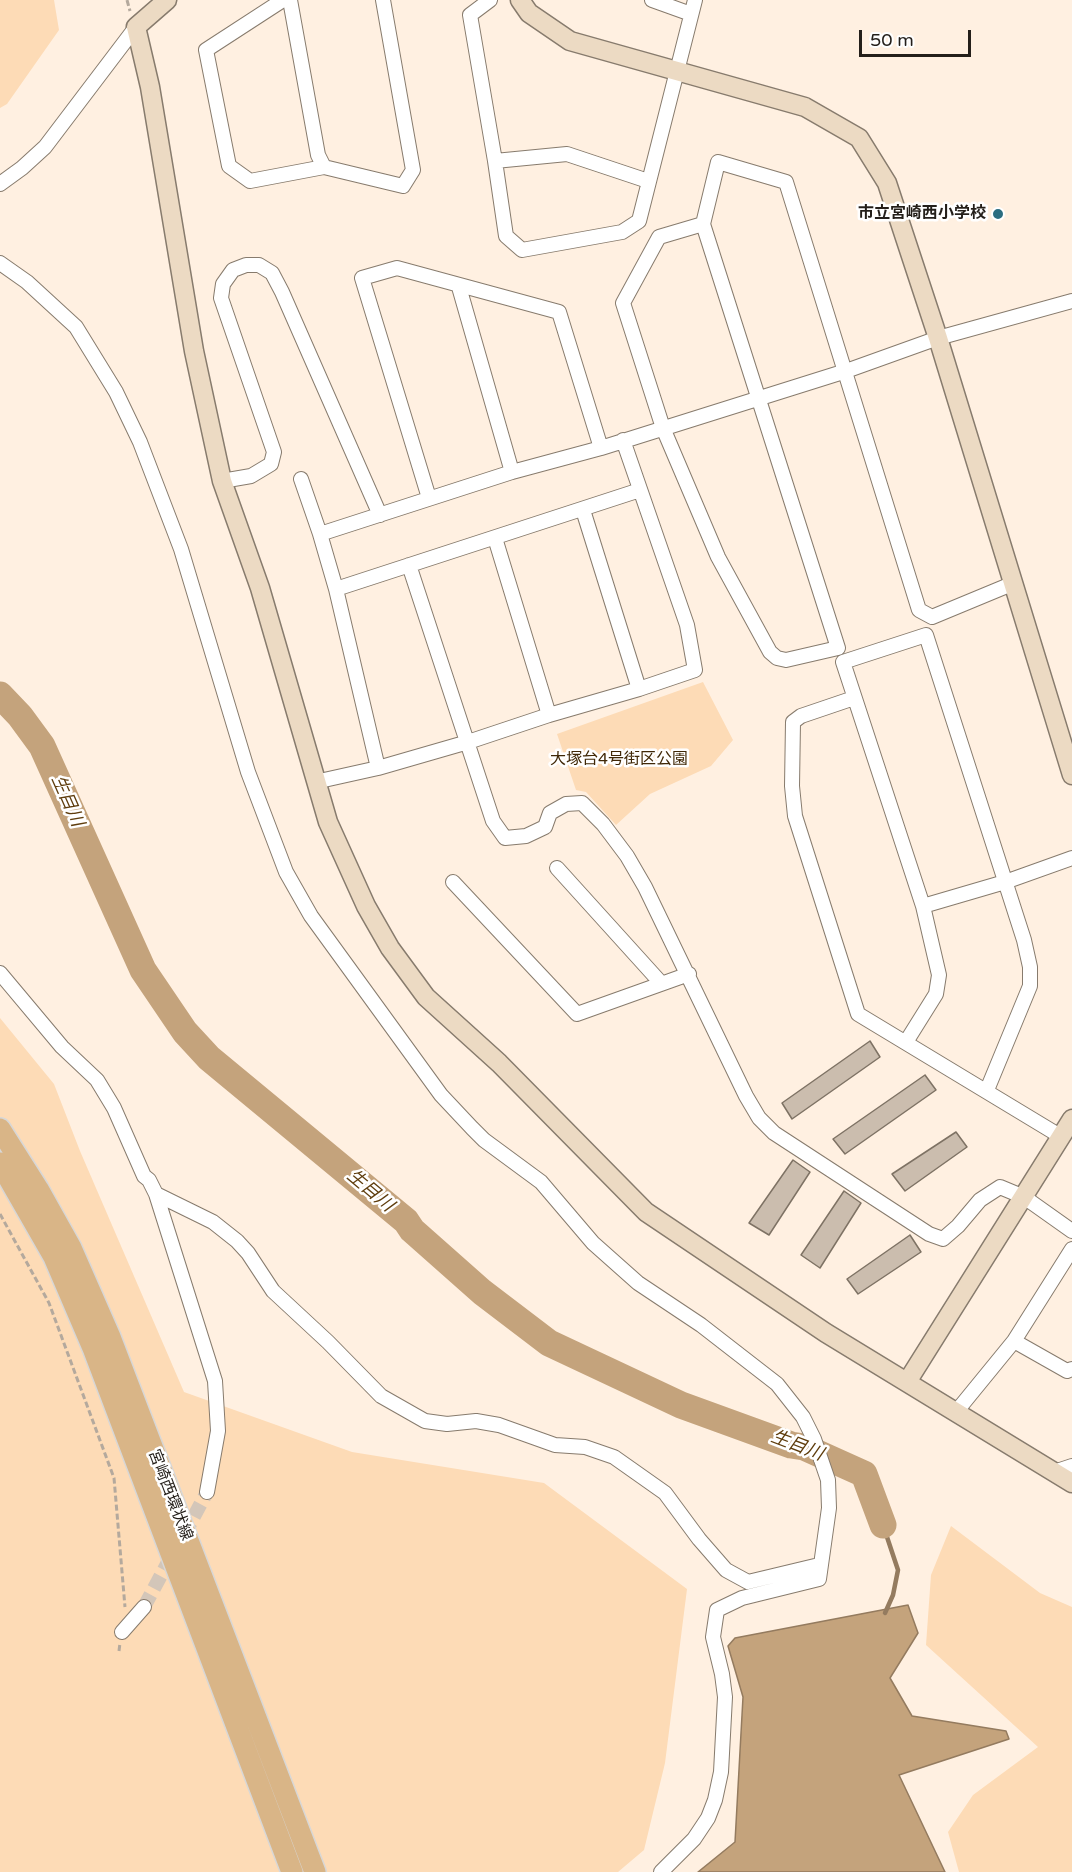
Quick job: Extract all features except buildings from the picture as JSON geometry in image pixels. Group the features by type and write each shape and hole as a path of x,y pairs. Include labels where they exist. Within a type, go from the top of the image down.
{"main road":[{"name":"宮崎西環状線","path":"0,1129 38,1189 71,1248 110,1337 315,1872"},
{"name":"宮崎西環状線","path":"0,1163 54,1257 93,1348 292,1872"}],"street":[{"path":"0,184 45,147 136,27 167,0"},
{"path":"283,0 206,50 229,166 250,181 324,167 403,186 412,170 382,0"},
{"path":"290,0 318,155 324,167"},
{"path":"490,0 470,15 506,236 522,250 622,231 639,221 695,0"},
{"path":"520,0 529,13 570,41 805,107 859,138 887,183 938,338 1072,775"},
{"path":"652,0 691,14"},
{"path":"136,27 150,87 194,351 222,481 260,588 328,822 366,906 390,948 426,997 499,1063 646,1212 826,1333 1072,1483"},
{"path":"495,161 567,154 648,181"},
{"path":"703,224 659,237 623,303 663,428 718,557 770,652 786,660 838,648 703,224 718,162 786,182 919,609 932,617 1014,583"},
{"path":"0,263 27,282 76,327 116,393 130,422 181,549 248,772 286,872 311,916 441,1095 472,1128 484,1140 541,1182 593,1243 638,1283 701,1325 777,1384 803,1417 814,1438 828,1480 829,1508 819,1565 819,1579 742,1598 717,1610 713,1637 725,1697 721,1772 715,1800 708,1818 694,1839 661,1872"},
{"path":"222,481 250,476 261,470 271,464 274,452 221,298 223,284 233,270 246,265 259,265 272,273 282,292 380,515"},
{"path":"429,498 362,278 396,268 559,312 601,448"},
{"path":"459,286 512,472"},
{"path":"320,534 512,472 601,448 846,371 938,338 1072,301"},
{"path":"315,782 378,768 468,742 695,670 687,625 623,441"},
{"path":"301,478 336,589 378,768"},
{"path":"336,589 640,490"},
{"path":"583,510 639,689"},
{"path":"495,537 549,715"},
{"path":"409,565 493,821 505,838 526,836 544,827 550,813 566,804 582,803 603,824 627,856 645,887 746,1096 759,1118 774,1133 929,1234 943,1239 958,1226 980,1200 1000,1187 1024,1197 1072,1231"},
{"path":"906,1042 936,994 939,975 923,906 843,662 926,635 1024,940 1031,977 1022,1009 987,1090"},
{"path":"854,698 801,716 793,722 792,786 795,816 858,1014 1060,1136"},
{"path":"923,906 1005,882 1072,858"},
{"path":"557,868 661,983"},
{"path":"453,882 577,1014 688,974"},
{"path":"0,973 62,1047 97,1080 114,1108 144,1176 156,1194 215,1381 218,1431 207,1492"},
{"path":"907,1382 1072,1119"},
{"path":"156,1194 213,1222 237,1241 248,1253 273,1291 381,1396 425,1421 447,1424 476,1421 499,1425 555,1445 585,1447 614,1457 665,1493 699,1539 726,1570 748,1582 819,1565"},
{"path":"956,1412 1014,1341 1072,1249"},
{"path":"1014,1341 1067,1371 1072,1369"},
{"path":"1054,1472 1072,1466"},
{"path":"122,1632 144,1607"}],"path":[{"path":"0,1214 49,1303 114,1478 126,1615 119,1651"}],"green space":[{"path":"0,0 54,0 59,30 7,104 0,108"},
{"name":"大塚台4号街区公園","path":"703,682 733,740 711,766 650,794 616,825 586,792 576,790 557,734"},
{"path":"0,1018 54,1084 80,1151 184,1392 352,1452 544,1483 687,1589 665,1763 644,1850 618,1872 0,1872"},
{"path":"951,1526 1040,1593 1072,1607 1072,1872 959,1872 948,1832 973,1795 1038,1747 926,1645 931,1575"}],"shaded area":[{"path":"908,1605 918,1633 890,1678 912,1716 1006,1731 1009,1739 899,1775 945,1872 698,1872 735,1842 743,1697 728,1646 735,1638"}],"waterway":[{"name":"生目川","path":"0,695 20,716 42,746 143,970 185,1032 209,1058 406,1221 412,1230 482,1292 549,1343 681,1405 791,1445 804,1447 864,1474 883,1525"},
{"path":"883,1525 898,1570 893,1595 885,1613"}],"tunnel":[{"path":"184,1535 207,1492"},
{"path":"144,1607 174,1551"}],"place":[{"name":"市立宮崎西小学校","path":"998,214"}]}
